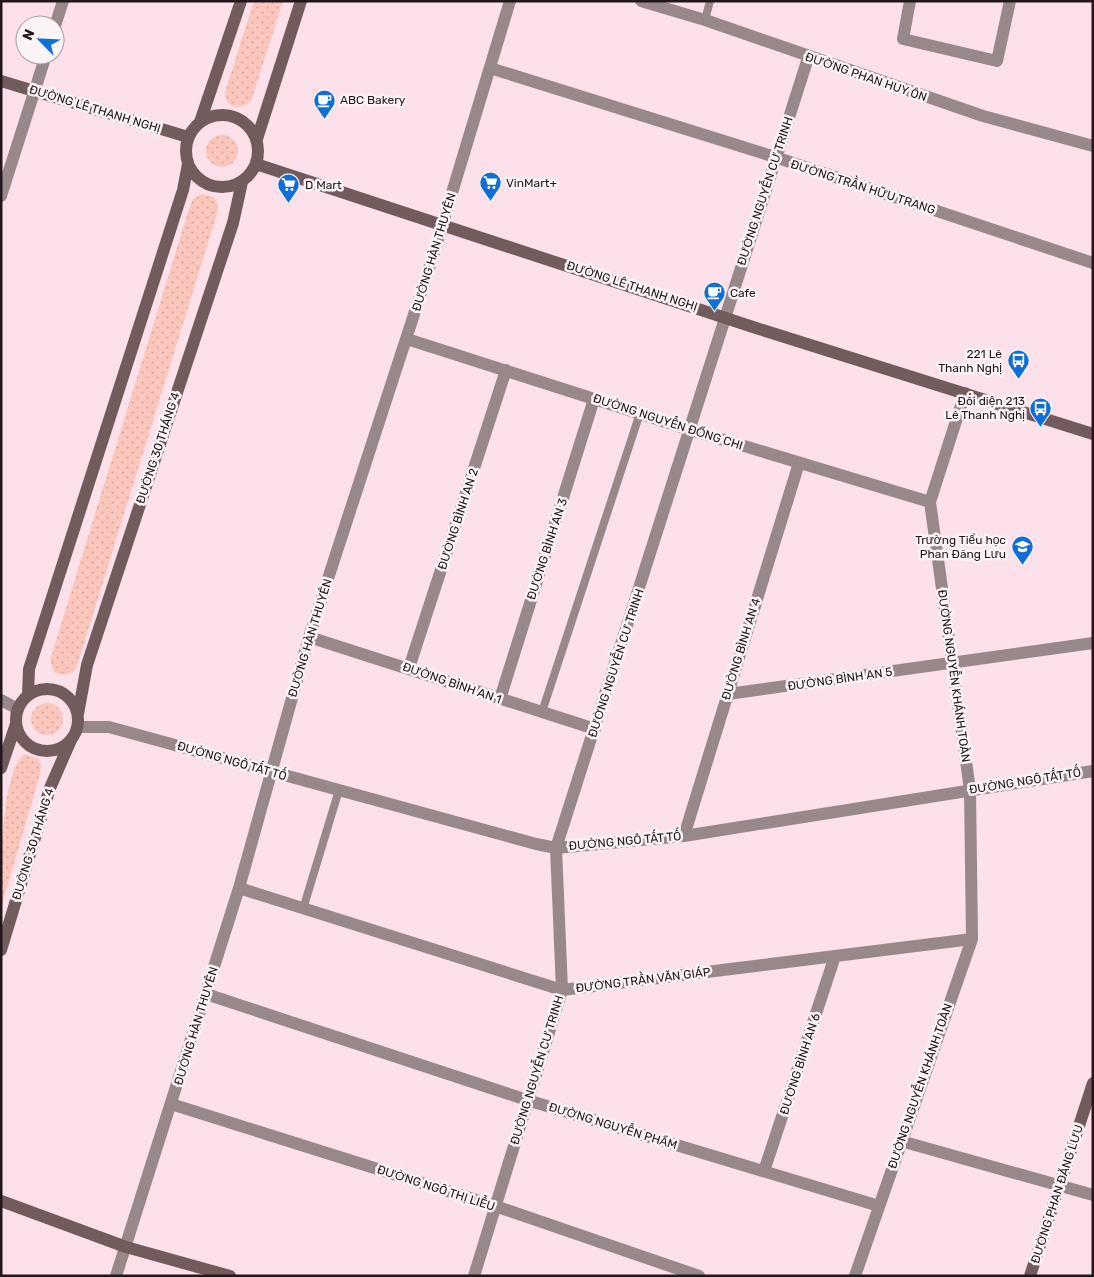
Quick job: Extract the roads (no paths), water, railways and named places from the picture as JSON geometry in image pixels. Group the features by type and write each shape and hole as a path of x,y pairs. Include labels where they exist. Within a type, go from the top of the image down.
{"street":[{"path":"59,15 63,1"},
{"path":"28,695 30,669 180,197 188,164 186,147 188,136 200,122 240,1"},
{"path":"188,164 193,173 211,186 232,186 242,182 256,164 257,140 301,1"},
{"name":"ĐƯỜNG HÀN THUYÊN","path":"116,1276 239,888 309,637 407,339 510,1"},
{"name":"ĐƯỜNG PHAN HUY ÔN","path":"641,1 704,20 808,58 983,116 1093,146"},
{"path":"910,1 903,39 997,62 1010,1"},
{"name":"ĐƯỜNG NGUYỄN CƯ TRINH","path":"474,1276 562,990 556,848 691,430 724,316 808,58"},
{"path":"1,196 5,168 43,65"},
{"name":"ĐƯỜNG TRẦN HỮU TRANG","path":"490,68 775,157 1093,263"},
{"name":"ĐƯỜNG LÊ THANH NGHỊ","path":"1,81 188,136"},
{"path":"200,122 218,114 238,118 246,123 257,140"},
{"name":"ĐƯỜNG LÊ THANH NGHỊ","path":"256,164 1093,434"},
{"name":"ĐƯỜNG 30 THÁNG 4","path":"78,721 87,665 232,223 242,182"},
{"name":"ĐƯỜNG NGUYỄN ĐỔNG CHI","path":"407,339 691,430 930,502"},
{"name":"ĐƯỜNG BÌNH AN 2","path":"409,668 506,370"},
{"name":"ĐƯỜNG NGUYỄN KHÁNH TOÀN","path":"855,1276 972,939 970,790 930,502 965,394"},
{"name":"ĐƯỜNG BÌNH AN 3","path":"500,699 594,399"},
{"name":"ĐƯỜNG BÌNH AN 4","path":"684,836 799,463"},
{"name":"ĐƯỜNG BÌNH AN 1","path":"309,637 595,729"},
{"name":"ĐƯỜNG BÌNH AN 5","path":"728,694 1093,643"},
{"path":"1,768 16,724 18,709 28,695 37,690 48,688 58,690 68,696 78,721 71,740 54,750 34,748 19,734 16,724"},
{"path":"1,700 18,709"},
{"name":"ĐƯỜNG NGÔ TẤT TỐ","path":"78,721 109,727 556,848 684,836 1093,770"},
{"name":"ĐƯỜNG 30 THÁNG 4","path":"1,950 50,788 71,740"},
{"name":"ĐƯỜNG TRẦN VĂN GIÁP","path":"239,888 562,990 972,939"},
{"name":"ĐƯỜNG BÌNH AN 6","path":"764,1171 835,956"},
{"name":"ĐƯỜNG NGUYỄN PHẨM","path":"206,994 527,1100 879,1206"},
{"name":"ĐƯỜNG PHAN ĐĂNG LƯU","path":"1030,1276 1093,1084"},
{"name":"ĐƯỜNG NGÔ THỊ LIỄU","path":"171,1104 495,1206 699,1276"},
{"path":"901,1141 1093,1195"},
{"path":"1,1201 126,1247 230,1276"}],"lane":[{"path":"704,20 710,1"},
{"path":"542,712 640,413"},
{"path":"303,909 339,790"}],"place":[{"name":"ABC Bakery","path":"324,119"},
{"name":"VinMart+","path":"490,202"},
{"name":"D Mart","path":"289,204"},
{"name":"Cafe","path":"714,312"},
{"name":"221 Lê Thanh Nghị","path":"1018,380"},
{"name":"Đối diện 213 Lê Thanh Nghị","path":"1041,427"},
{"name":"Trường Tiểu học Phan Đăng Lưu","path":"1022,566"}]}
